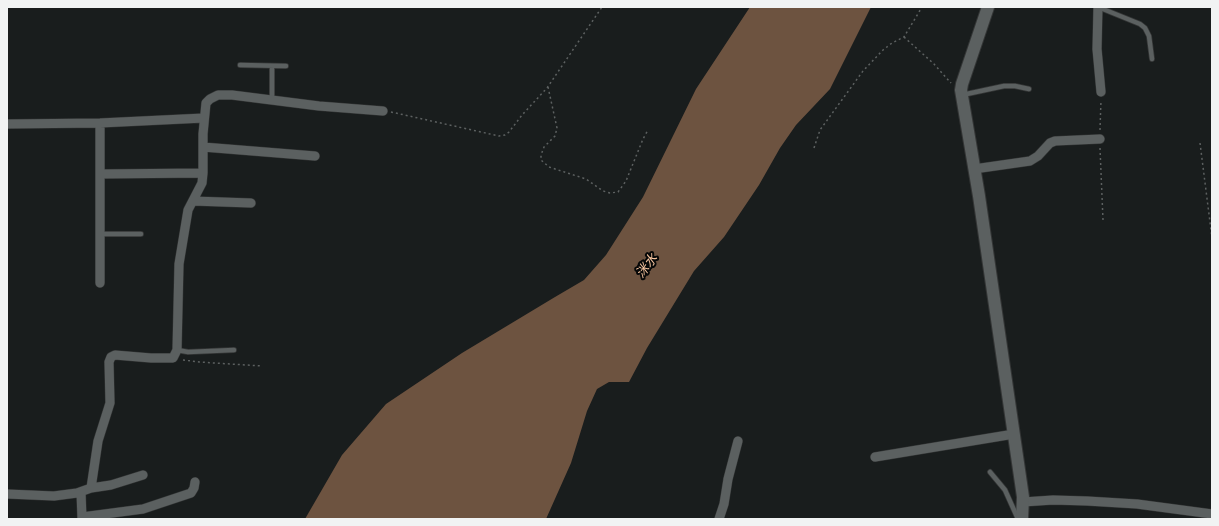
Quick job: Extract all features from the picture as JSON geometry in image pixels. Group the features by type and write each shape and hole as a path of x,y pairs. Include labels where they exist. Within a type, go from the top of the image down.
{"street":[{"path":"988,7 962,84 962,96 1014,434 1022,502 1022,519"},
{"path":"1098,7 1097,49 1101,92"},
{"path":"91,488 98,441 110,403 109,362 111,357 115,355 151,358 175,354 179,264 188,210 202,183 204,118 206,103 218,95 232,95 320,106 383,111"},
{"path":"7,124 100,123 204,118"},
{"path":"100,123 100,282"},
{"path":"974,169 1030,161 1038,156 1050,143 1055,141 1100,139"},
{"path":"203,148 315,156"},
{"path":"100,174 203,173"},
{"path":"193,201 251,203"},
{"path":"875,457 1014,434"},
{"path":"719,519 724,504 728,479 738,441"},
{"path":"7,494 54,496 111,485 142,475"},
{"path":"80,492 82,518 137,510 191,493 195,482"},
{"path":"1022,502 1053,500 1137,504 1212,514"}],"lane":[{"path":"1098,7 1140,24 1145,28 1149,36 1152,59"},
{"path":"240,65 286,66"},
{"path":"272,66 272,100"},
{"path":"962,96 1004,86 1015,86 1029,89"},
{"path":"100,234 141,234"},
{"path":"175,354 234,350"},
{"path":"990,472 1005,490 1018,519"}],"path":[{"path":"383,111 499,136 505,135 548,87 602,7"},
{"path":"814,148 820,130 863,71 883,50 892,43 904,37 922,7"},
{"path":"904,37 934,64 962,96"},
{"path":"548,87 557,128 555,136 544,147 541,160 549,167 586,179 603,191 610,193 618,192 626,181 648,130"},
{"path":"1101,92 1100,139 1103,220"},
{"path":"1200,143 1212,238"},
{"path":"175,354 199,362 262,366"}],"water":[{"name":"洣水","path":"750,7 871,7 830,89 796,125 780,148 759,185 724,237 694,271 647,348 629,382 609,382 597,389 587,411 571,463 546,519 305,519 342,455 386,404 462,353 584,280 606,255 643,197 696,89"}]}
